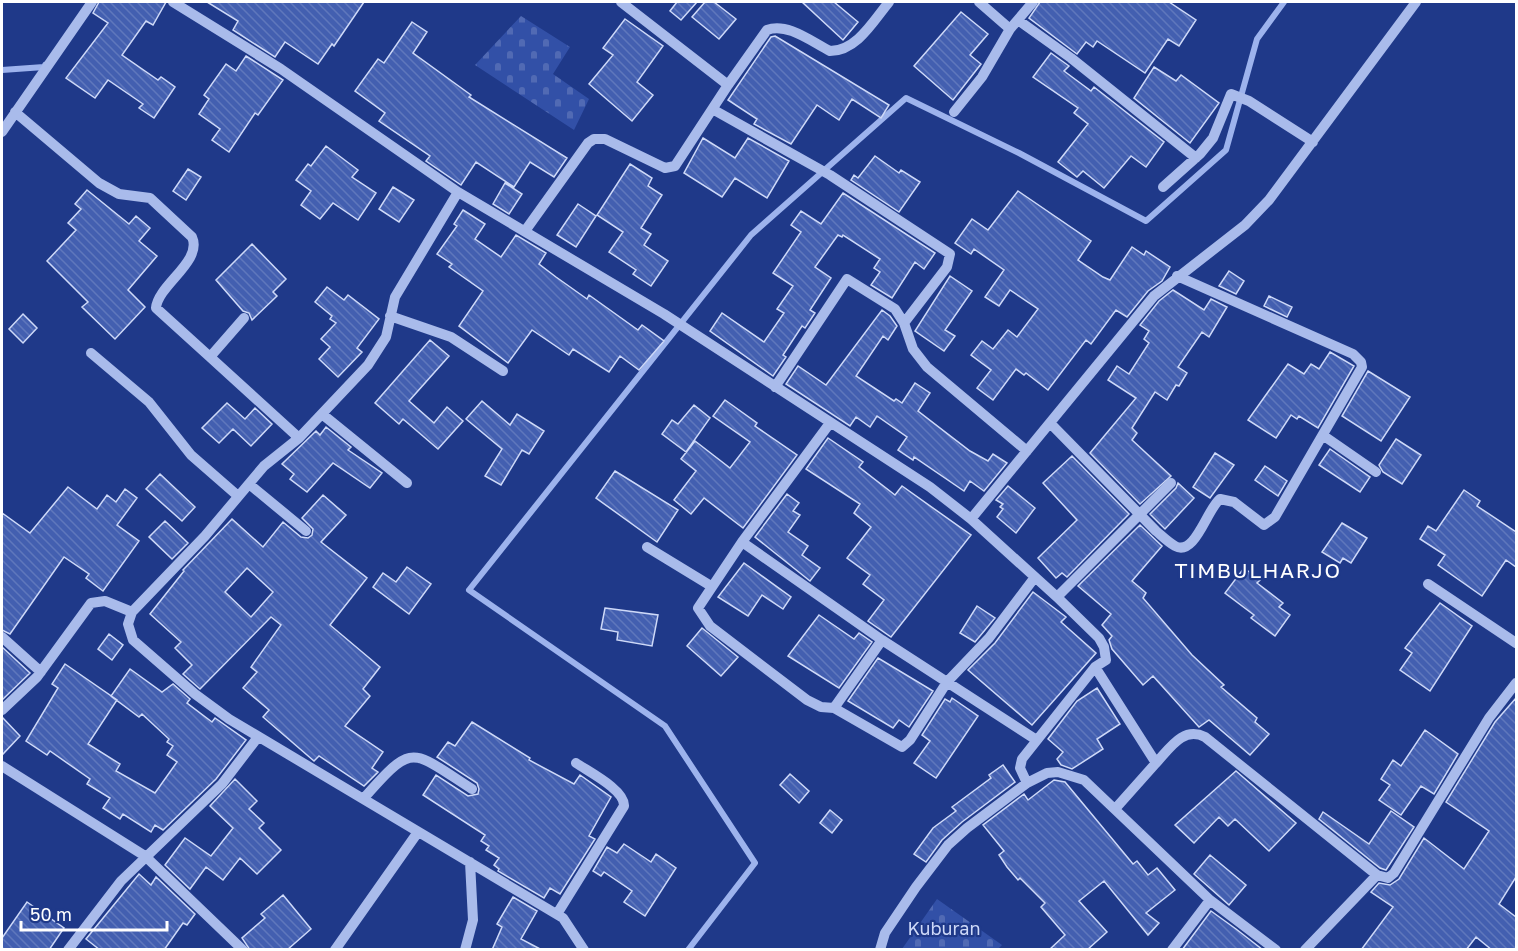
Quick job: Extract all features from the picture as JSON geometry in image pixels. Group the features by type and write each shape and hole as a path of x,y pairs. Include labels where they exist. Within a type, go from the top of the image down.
{"street":[{"path":"2,132 92,2"},
{"path":"172,2 281,69 458,192 664,314 930,487 971,519 1057,597 1104,646 1106,660 1095,667 1035,739 1020,764 1027,783"},
{"path":"621,2 728,85"},
{"path":"525,231 588,143 594,139 605,140 669,168 679,162 728,85 767,30 775,27 787,29 830,51 838,51 857,40 889,2"},
{"path":"979,2 1010,29"},
{"path":"954,112 982,77 1010,29 1033,2"},
{"path":"971,519 1154,296 1245,225 1269,200 1416,2"},
{"path":"1018,20 1071,58 1196,158"},
{"path":"1163,187 1196,158 1213,138 1230,95 1236,94 1249,101 1313,142"},
{"path":"714,110 830,175 950,254 947,267 904,323"},
{"path":"15,112 99,183 119,194 150,198 192,237 192,253 163,293 156,308 299,438"},
{"path":"458,192 395,297 386,337 368,365 299,438 264,466 205,536 132,612 128,624 133,640 195,694 258,737 557,914 570,925 584,950"},
{"path":"1051,424 1156,531 1180,548 1191,544 1220,499 1234,502 1259,523 1268,525 1324,436 1362,367 1358,358 1177,276"},
{"path":"775,387 847,279 895,309 904,323 913,349 927,367 1027,451"},
{"path":"390,316 451,337 503,371"},
{"path":"210,357 244,318"},
{"path":"91,353 149,402 191,455 238,496"},
{"path":"322,414 406,483"},
{"path":"830,423 699,604 699,614 704,620 807,700 821,707 834,708 902,747 910,740 947,682 989,638 1035,577"},
{"path":"1324,436 1376,472"},
{"path":"1057,597 1171,483"},
{"path":"249,484 306,531"},
{"path":"742,542 882,639 1035,739"},
{"path":"647,547 711,586"},
{"path":"1428,584 1516,643"},
{"path":"2,710 41,672 91,603 105,601 132,612"},
{"path":"2,637 41,672"},
{"path":"834,708 882,639"},
{"path":"1095,667 1156,763"},
{"path":"1115,809 1182,736 1190,733 1205,736 1377,875 1388,878 1394,873 1489,718 1516,683"},
{"path":"68,950 121,881 222,784 258,737"},
{"path":"364,798 392,767 402,759 410,757 428,760 472,789"},
{"path":"557,914 624,806 619,793 576,763"},
{"path":"2,766 145,856 243,950"},
{"path":"880,950 885,933 948,845 1027,783 1047,773 1058,772 1072,774 1084,780 1210,900 1276,950"},
{"path":"335,950 418,832"},
{"path":"465,950 473,920 470,861"},
{"path":"1305,950 1377,875"},
{"path":"1172,950 1210,900"}],"green space":[{"path":"521,16 570,47 553,74 589,99 574,130 475,65"},
{"name":"Kuburan","path":"937,899 1002,945 998,949 902,949"}],"building":[{"path":"99,2 166,2 153,25 146,21 122,55 158,80 161,77 175,87 154,118 139,108 143,104 108,80 95,98 66,78 108,23 93,13"},
{"path":"207,2 364,2 334,46 332,44 318,64 285,42 275,57 233,30 238,21"},
{"path":"677,2 697,2 681,20 670,11"},
{"path":"705,2 714,2 736,19 719,39 692,17"},
{"path":"802,2 834,2 858,22 843,40"},
{"path":"1040,2 1169,2 1196,20 1179,46 1168,39 1145,73 1097,41 1093,47 1086,42 1077,54 1029,18"},
{"path":"961,12 988,34 970,55 981,64 953,100 914,66"},
{"path":"625,19 663,46 637,82 653,95 632,121 589,84 613,55 603,48"},
{"path":"412,22 427,32 413,53 471,95 469,97 567,158 554,177 530,162 514,187 476,162 461,185 426,161 430,156 379,121 385,113 355,91 378,59 384,63"},
{"path":"775,36 889,105 881,118 852,99 839,120 817,105 791,144 754,124 757,119 728,100 771,37"},
{"path":"1051,53 1069,66 1064,71 1091,91 1094,87 1164,142 1146,167 1131,156 1104,188 1083,171 1077,177 1058,162 1088,124 1074,113 1078,108 1033,77"},
{"path":"246,56 283,80 258,115 255,113 229,152 212,140 220,129 199,114 209,99 204,95 226,64 236,71"},
{"path":"1154,67 1176,81 1181,75 1219,103 1190,143 1134,98"},
{"path":"703,138 735,158 748,138 789,161 767,198 735,178 722,197 684,173"},
{"path":"326,146 358,170 352,177 376,193 358,220 333,203 320,219 301,205 311,191 296,180 308,164 311,166"},
{"path":"875,156 899,173 901,170 920,182 899,212 851,180 854,175 858,178"},
{"path":"630,164 652,178 648,186 662,195 641,228 651,234 644,245 668,261 651,286 633,274 636,270 609,252 623,232 597,215"},
{"path":"188,169 201,177 186,200 173,191"},
{"path":"505,183 522,194 509,214 493,204"},
{"path":"393,187 414,200 399,222 379,209"},
{"path":"87,190 129,224 136,216 150,228 139,241 157,256 128,290 145,307 115,339 82,307 88,302 47,261 76,230 68,223 81,209 75,204"},
{"path":"1018,191 1091,241 1078,260 1103,277 1110,280 1132,247 1144,255 1146,251 1170,267 1162,281 1148,291 1127,317 1116,310 1091,344 1086,340 1048,390 1026,373 1024,375 1016,369 993,400 977,388 991,370 971,355 982,341 993,349 1008,330 1017,337 1038,309 1010,290 999,306 985,297 1004,270 974,249 971,254 955,243 972,219 988,230"},
{"path":"843,193 935,253 924,269 915,262 892,298 871,285 880,272 874,268 880,259 843,235 842,237 838,235 815,267 831,278 810,310 815,313 805,328 802,326 783,355 786,357 773,376 710,331 722,313 764,342 784,313 777,309 793,286 773,273 801,232 791,225 801,211 821,224"},
{"path":"578,204 596,216 576,247 557,235"},
{"path":"463,210 485,224 475,239 501,257 516,235 546,253 539,264 556,277 587,299 589,295 638,330 642,325 664,341 639,370 620,356 609,372 573,349 569,355 532,330 508,363 459,326 483,291 449,267 452,264 437,254 457,226 454,224"},
{"path":"252,244 286,279 273,292 277,296 252,320 249,313 243,311 216,280"},
{"path":"1229,271 1244,281 1236,294 1219,286"},
{"path":"950,276 972,291 945,330 955,336 944,351 915,331"},
{"path":"327,287 344,300 348,295 379,319 357,348 362,352 338,377 319,359 330,347 321,339 336,323 330,319 332,316 315,302"},
{"path":"1173,290 1204,310 1211,299 1227,307 1209,337 1202,332 1178,367 1187,373 1179,386 1176,385 1167,400 1155,392 1132,428 1137,433 1132,440 1171,476 1140,504 1090,453 1136,398 1108,380 1117,366 1129,374 1149,343 1144,339 1149,331 1140,325 1159,301"},
{"path":"1269,296 1292,307 1287,317 1264,306"},
{"path":"882,310 897,326 888,340 883,336 856,376 894,401 896,399 902,403 915,383 930,393 918,411 970,451 988,461 993,454 1007,463 984,491 970,481 964,491 914,457 913,460 898,450 907,437 877,416 870,427 856,417 850,426 786,384 798,366 826,385"},
{"path":"23,314 37,328 23,343 9,329"},
{"path":"430,340 449,356 409,401 434,423 447,407 463,421 438,449 403,419 399,424 375,403"},
{"path":"1330,352 1354,366 1318,428 1299,416 1297,419 1291,415 1276,438 1248,420 1288,364 1304,374 1311,364 1319,369"},
{"path":"1368,371 1410,397 1381,441 1342,416"},
{"path":"725,400 757,423 755,426 797,455 743,528 704,498 691,514 674,500 696,471 681,459 695,441 730,468 750,442 713,416"},
{"path":"482,401 510,425 517,414 544,431 529,454 522,450 501,485 485,476 502,449 466,419"},
{"path":"227,403 245,419 255,408 272,424 251,446 233,429 219,443 202,428"},
{"path":"694,405 710,418 686,452 662,434 672,420 678,424"},
{"path":"326,427 351,447 348,450 382,473 370,488 333,463 307,492 290,479 294,474 282,464 316,431 320,435"},
{"path":"828,438 863,462 859,467 895,495 902,486 971,535 891,637 868,621 884,600 863,584 870,575 847,558 871,527 854,513 860,504 806,469"},
{"path":"1396,439 1421,455 1402,484 1383,472 1379,465"},
{"path":"1330,449 1370,477 1360,492 1319,465"},
{"path":"1215,453 1234,465 1210,498 1193,487"},
{"path":"1072,456 1129,514 1067,577 1062,573 1056,578 1038,558 1077,520 1043,483"},
{"path":"1265,466 1287,481 1278,496 1255,480"},
{"path":"615,471 678,510 657,542 596,498"},
{"path":"160,474 195,507 182,521 146,489"},
{"path":"1178,483 1194,498 1165,529 1150,514 1176,488"},
{"path":"1008,486 1035,508 1016,533 997,517 1003,509 1000,507 1003,504 996,500"},
{"path":"68,487 97,509 107,495 116,502 125,489 137,498 117,525 139,541 103,591 86,578 89,574 64,557 10,634 2,630 2,513 30,533"},
{"path":"1464,490 1480,501 1477,506 1516,532 1516,567 1506,560 1482,596 1438,565 1445,555 1420,539 1428,526 1436,531"},
{"path":"787,494 799,503 793,511 800,515 788,532 808,546 802,555 820,568 810,581 755,537"},
{"path":"323,495 346,515 321,542 367,578 330,625 380,667 363,689 370,696 345,726 383,752 372,768 378,772 364,786 319,756 314,761 263,717 269,710 243,688 257,672 251,667 281,625 271,617 200,689 183,674 192,665 175,648 181,642 150,614 183,570 232,519 263,547 283,522 301,537 308,538 312,535 313,529 302,518","holes":["247,568 273,592 251,617 225,592"]},
{"path":"165,521 188,543 172,559 149,537"},
{"path":"1342,523 1367,538 1351,563 1343,558 1340,563 1322,552"},
{"path":"1140,525 1162,546 1132,581 1146,593 1143,598 1192,655 1224,685 1221,687 1257,718 1255,722 1269,734 1250,755 1209,720 1199,727 1153,676 1143,685 1112,649 1109,640 1112,636 1102,625 1111,614 1078,586"},
{"path":"744,563 791,597 783,609 762,595 748,616 718,597"},
{"path":"407,567 431,584 409,614 373,587 383,573 396,582"},
{"path":"1244,568 1260,580 1257,583 1283,603 1279,607 1290,615 1275,636 1251,618 1254,615 1225,593"},
{"path":"1033,592 1066,617 1061,622 1096,653 1032,725 968,670 995,643"},
{"path":"1440,603 1472,626 1430,691 1400,670 1412,653 1405,648"},
{"path":"977,606 995,618 975,642 960,633"},
{"path":"605,608 658,615 652,646 617,640 618,632 601,629"},
{"path":"819,615 854,639 859,633 872,642 839,688 788,656"},
{"path":"702,628 738,657 721,676 687,646"},
{"path":"109,634 123,645 112,660 98,649"},
{"path":"2,647 30,673 2,700"},
{"path":"878,658 933,691 909,727 899,720 893,728 848,701"},
{"path":"65,664 111,696 130,669 162,692 173,684 190,699 187,703 212,722 215,718 246,740 216,779 163,830 155,825 151,832 123,814 120,819 103,808 110,798 87,784 90,779 50,751 47,755 26,741 58,688 52,684","holes":["117,700 139,717 142,714 169,739 167,742 173,746 167,755 177,762 155,793 116,771 120,764 88,744"]},
{"path":"1097,688 1120,724 1097,739 1103,749 1072,769 1061,765 1057,759 1063,752 1048,739 1077,701"},
{"path":"952,698 978,716 936,778 914,763 930,741 922,735 945,699 950,702"},
{"path":"1516,698 1516,877 1499,904 1516,917 1516,950 1492,950 1476,937 1466,950 1361,950 1393,907 1371,892 1379,883 1390,885 1399,879 1424,838 1464,869 1489,831 1446,802 1495,722"},
{"path":"2,717 20,736 2,755"},
{"path":"472,722 530,758 529,760 574,784 580,775 611,797 589,836 595,839 560,894 550,888 544,898 498,871 499,869 494,865 499,858 486,850 489,846 481,841 485,835 423,795 436,775 468,796 478,794 477,783 437,757 448,742 455,746"},
{"path":"1425,730 1458,754 1434,794 1421,786 1401,815 1379,800 1390,785 1381,779 1393,760 1401,766"},
{"path":"1003,765 1015,782 962,822 942,840 926,862 914,854 933,828 956,811 952,807 991,778 989,775"},
{"path":"1236,771 1296,823 1269,851 1235,819 1228,826 1219,817 1194,843 1175,825"},
{"path":"790,774 809,791 799,803 780,785"},
{"path":"235,779 257,801 249,809 264,823 259,828 281,850 257,874 240,858 223,880 206,867 190,889 165,865 185,838 211,856 233,828 210,806"},
{"path":"1054,780 1065,782 1133,864 1137,861 1148,875 1157,868 1175,890 1146,913 1159,923 1148,935 1104,881 1079,901 1107,932 1087,950 1049,950 1065,935 1041,907 1045,903 1020,878 1018,880 1007,867 999,855 1004,851 983,825 1024,794 1028,800"},
{"path":"830,810 842,820 832,833 820,823"},
{"path":"1391,811 1414,827 1386,870 1380,868 1319,819 1323,812 1369,844"},
{"path":"624,844 651,862 656,854 676,868 645,916 624,902 632,891 604,872 601,876 593,871 607,847 617,853"},
{"path":"1210,855 1246,885 1229,905 1194,874"},
{"path":"139,874 151,885 156,877 195,914 187,925 183,923 164,950 100,950 86,939"},
{"path":"283,895 311,929 287,950 250,950 242,938 265,918 261,914"},
{"path":"513,897 537,911 521,939 542,950 492,950 502,927 497,924"},
{"path":"27,902 64,928 49,950 2,950 2,938"},
{"path":"1211,911 1236,929 1263,950 1182,950"}],"waterway":[{"path":"688,950 755,863 665,726 469,590 751,235 906,98 1019,153 1146,221 1226,150 1257,39 1284,2"},
{"path":"2,70 44,67 45,65"}],"district":[{"name":"TIMBULHARJO","path":"1258,571"}]}
